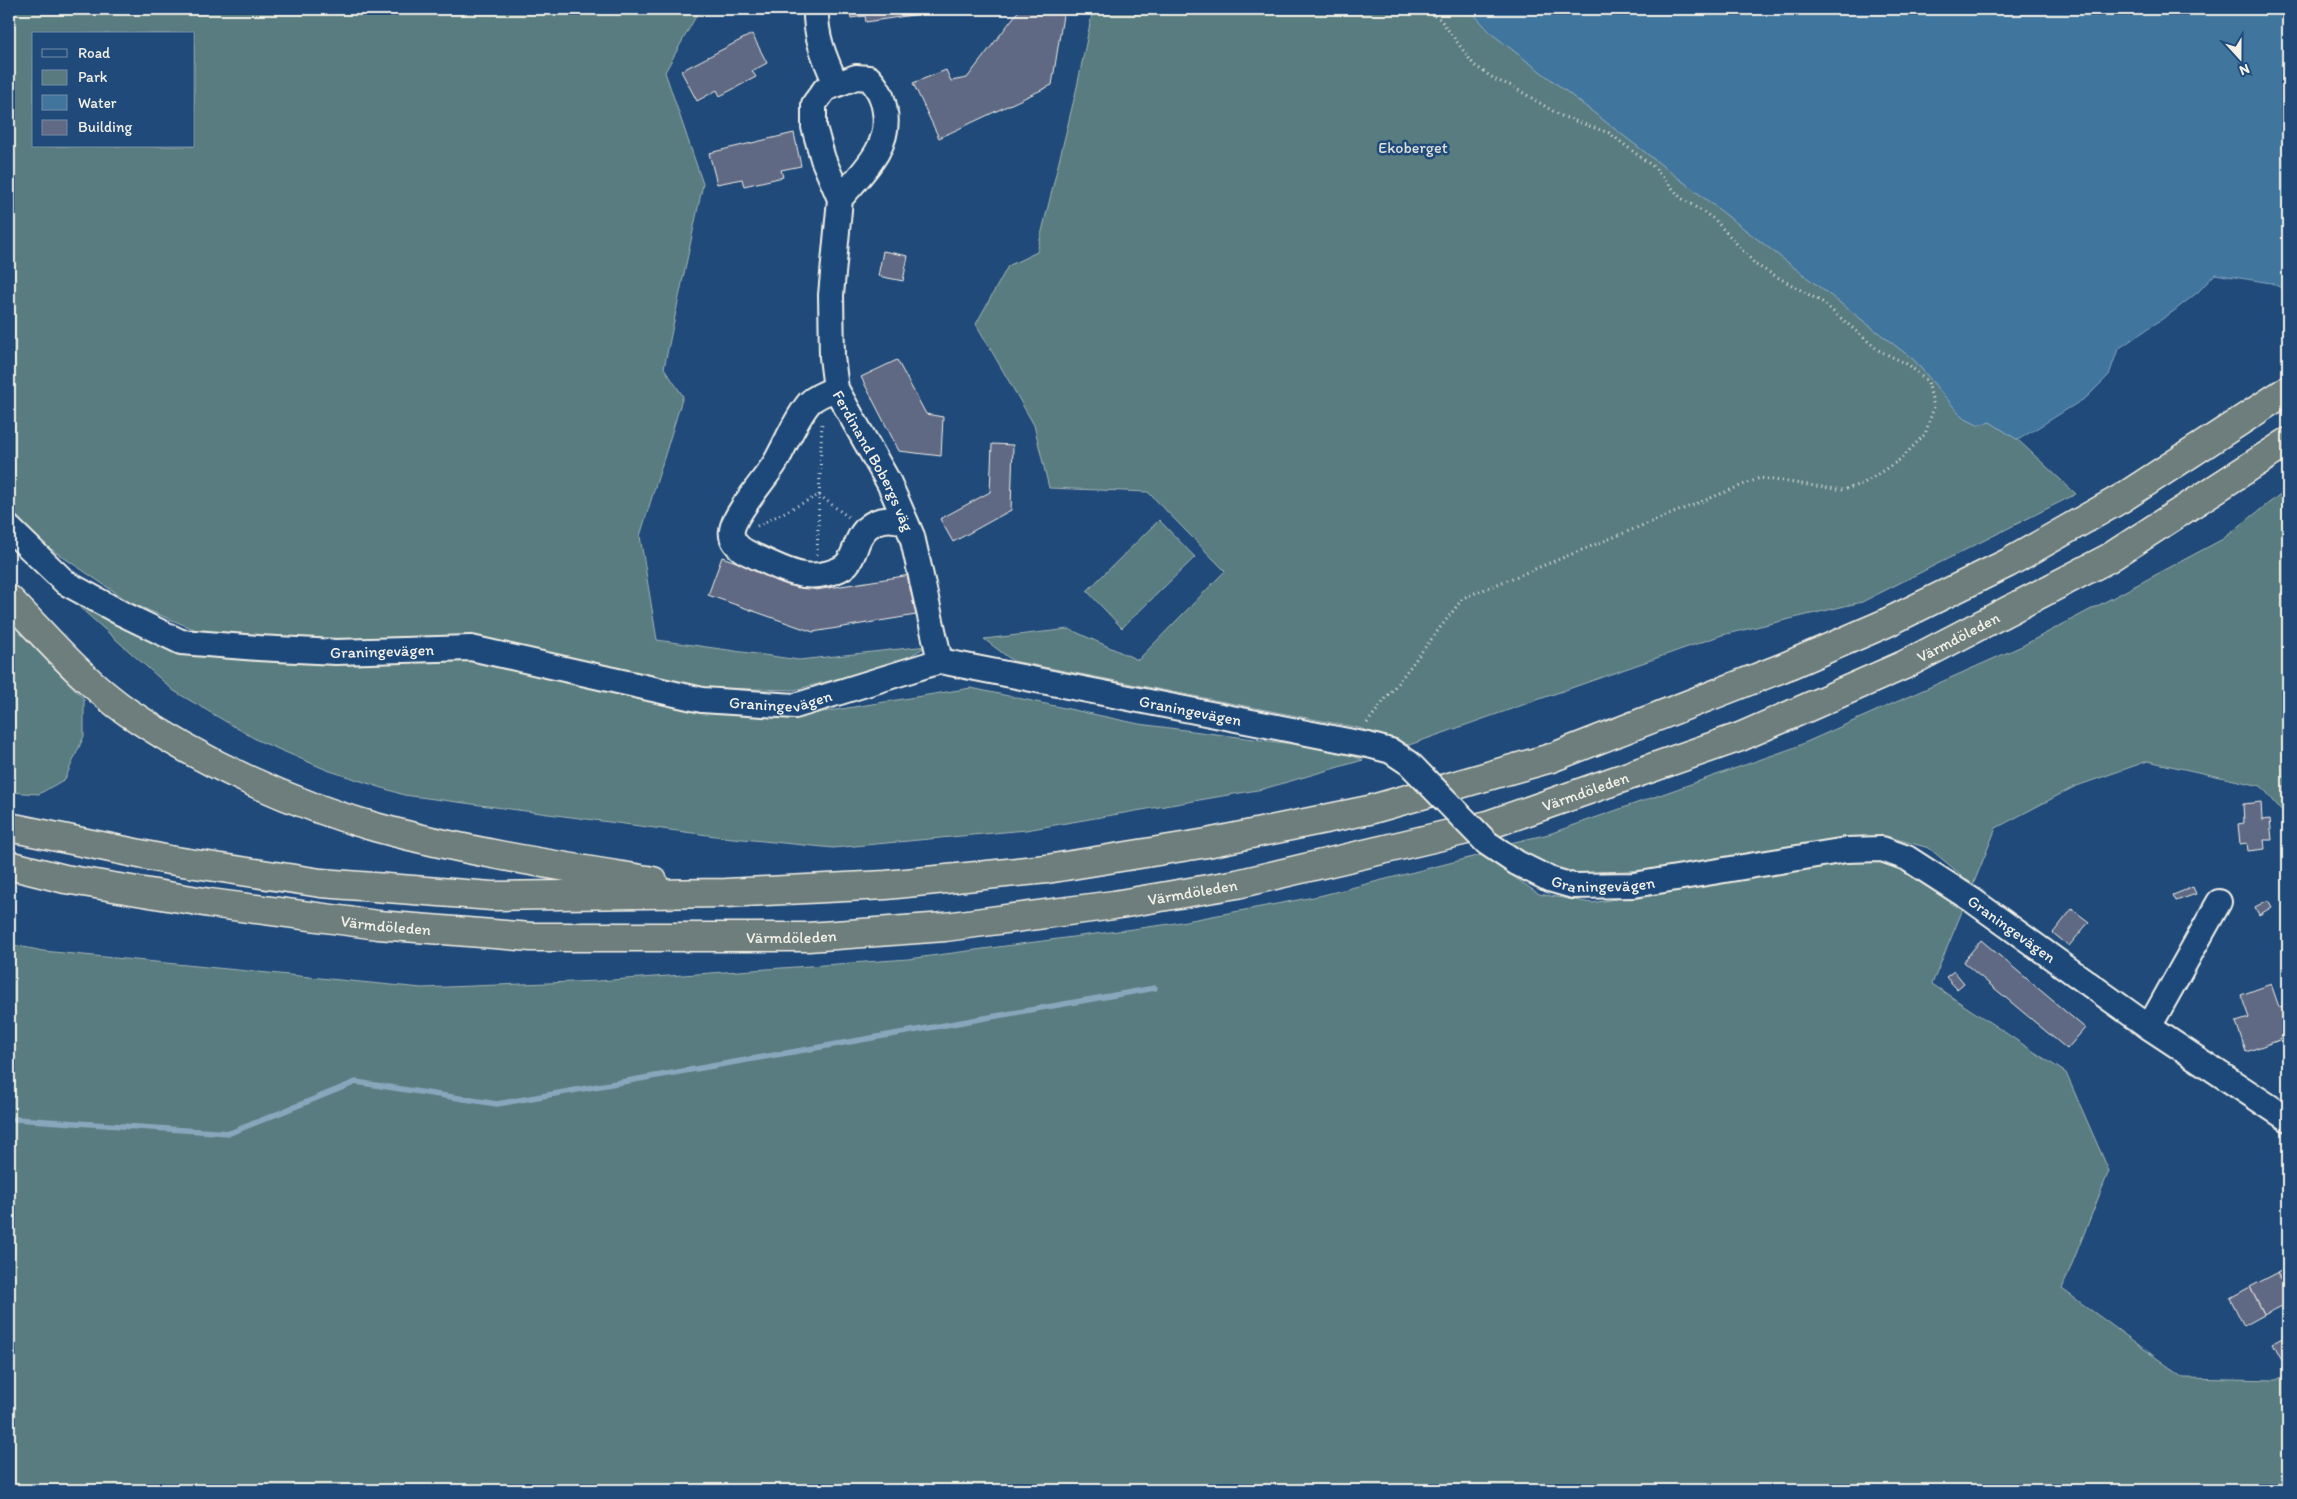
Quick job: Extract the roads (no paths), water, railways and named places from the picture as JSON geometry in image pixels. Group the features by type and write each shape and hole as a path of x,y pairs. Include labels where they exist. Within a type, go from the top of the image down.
{"highway":[{"path":"9,827 169,860 321,882 492,896 726,893 886,885 1038,870 1188,846 1369,810 1551,758 1782,668 1884,624 2008,562 2106,507 2266,407 2288,390"},
{"name":"Värmdöleden","path":"9,865 64,878 210,903 378,925 531,937 701,939 808,937 944,928 1114,905 1237,884 1488,825 1740,737 1904,665 2109,558 2288,442"},
{"path":"9,599 74,667 128,712 197,754 267,789 374,827 518,860 726,893"},
{"path":"9,880 210,903"}],"street":[{"path":"816,9 816,25 821,48 836,84"},
{"path":"856,77 869,78 880,90 887,122 885,137 878,151 840,199 823,159 814,127 814,104 826,89 836,84 856,77"},
{"name":"Ferdinand Bobergs väg","path":"840,199 831,296 832,356 830,391 890,483 912,536 940,661"},
{"path":"830,391 810,402 770,472 736,519 732,530 733,538 742,551 803,575 816,576 846,566 854,553 860,536 871,525 883,519 895,518 906,523"},
{"name":"Graningevägen","path":"9,528 66,583 121,613 181,642 336,652 471,648 702,700 795,706 940,661 1391,751 1409,762 1487,843 1517,863 1549,879 1573,886 1634,885 1846,850 1882,849 1907,858 1972,900 2149,1027 2288,1120"},
{"path":"2149,1027 2219,902"}],"water":[{"path":"1469,9 2288,9 2288,291 2271,283 2215,274 2198,292 2174,311 2118,349 2109,375 2087,397 2018,440 1990,422 1978,425 1963,418 1914,360 1492,34"}],"waterway":[{"path":"9,1120 230,1133 356,1082 497,1104 1155,988"}],"park label":[{"name":"Ekoberget","path":"1413,147"}]}
